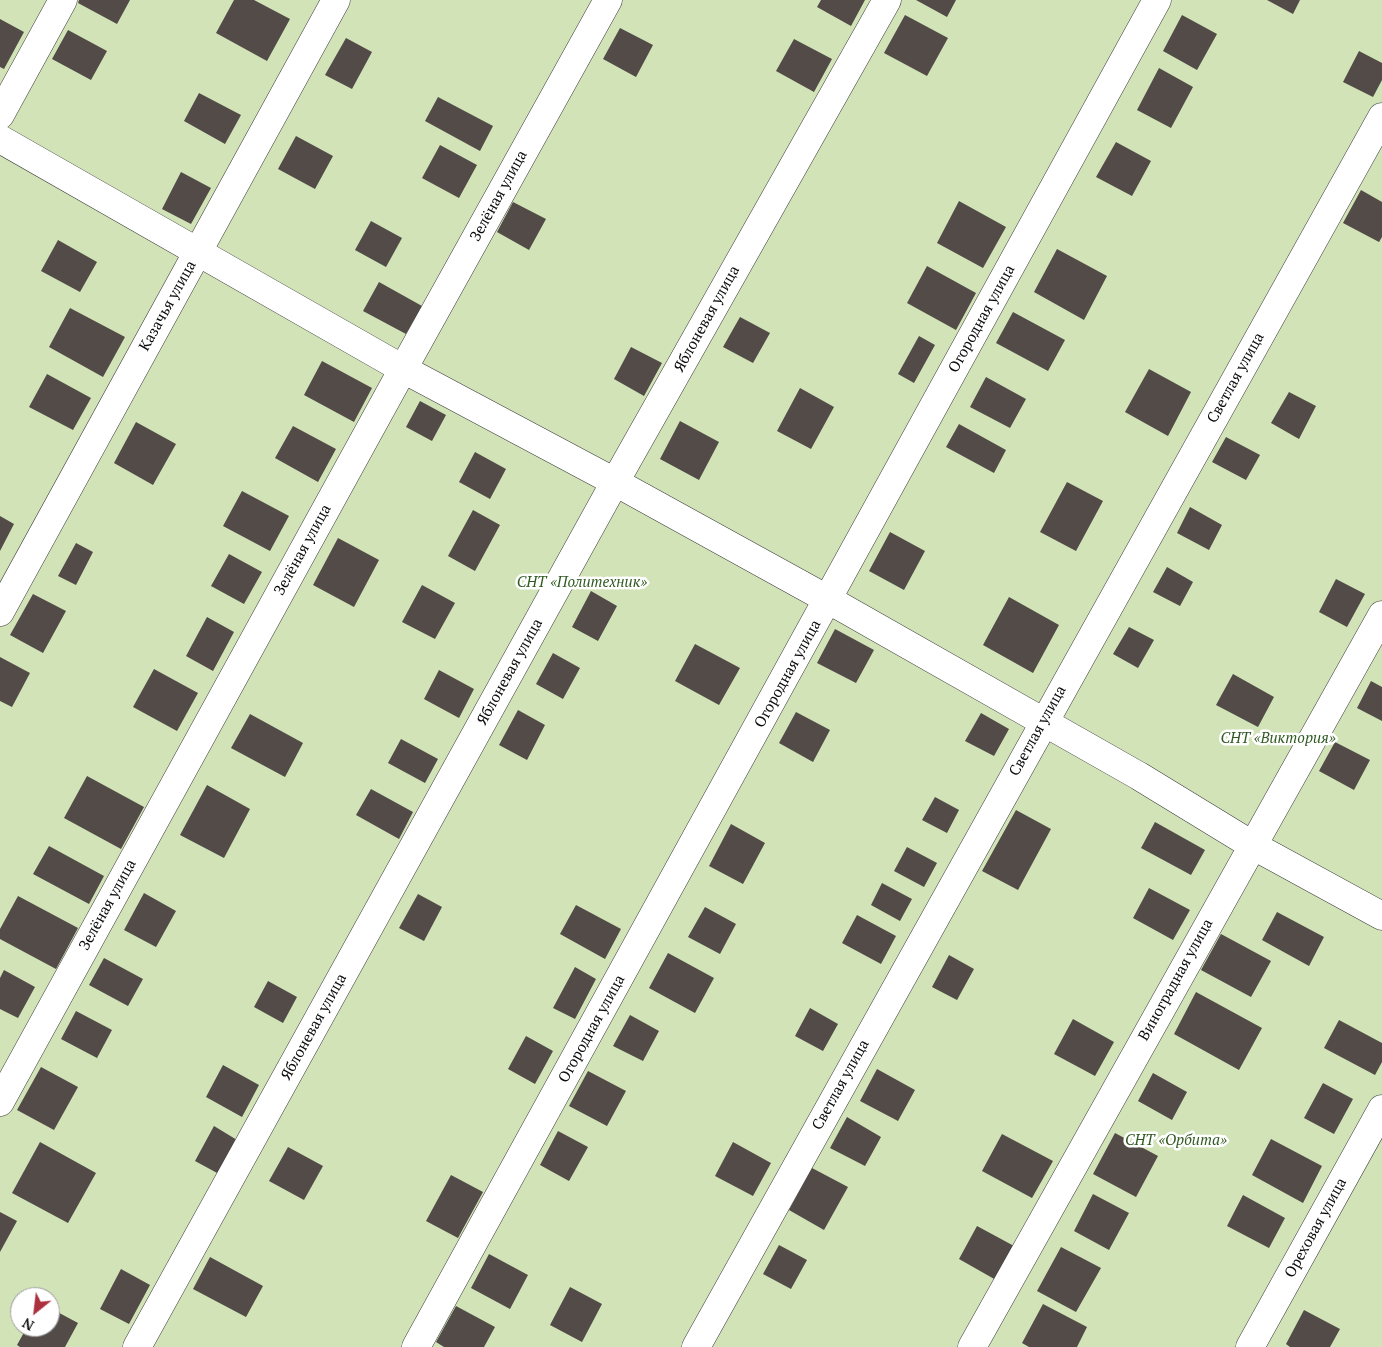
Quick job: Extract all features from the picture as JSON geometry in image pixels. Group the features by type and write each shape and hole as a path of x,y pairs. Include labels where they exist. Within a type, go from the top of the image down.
{"street":[{"path":"0,115 63,0"},
{"name":"Казачья улица","path":"0,612 336,0"},
{"name":"Зелёная улица","path":"0,1102 403,368 608,0"},
{"name":"Яблоневая улица","path":"137,1347 615,482 886,0"},
{"name":"Огородная улица","path":"416,1347 829,600 1157,0"},
{"name":"Светлая улица","path":"696,1347 1382,116"},
{"path":"0,139 403,368 829,600 1139,776 1252,845 1382,916"},
{"name":"Виноградная улица","path":"972,1347 1382,615"},
{"name":"Ореховая улица","path":"1250,1347 1382,1109"}],"green space":[{"name":"СНТ «Политехник»","path":"0,0 1382,0 1382,1347 0,1347"}],"building":[{"path":"79,0 130,0 117,24 78,3"},
{"path":"234,0 254,0 290,19 267,61 216,33"},
{"path":"821,0 865,0 851,26 817,7"},
{"path":"916,0 956,0 947,17"},
{"path":"1267,0 1300,0 1293,14"},
{"path":"905,15 948,38 927,76 884,53"},
{"path":"1182,15 1217,34 1197,70 1163,51"},
{"path":"0,19 24,32 4,69 0,67"},
{"path":"620,28 653,45 636,77 603,59"},
{"path":"68,30 107,51 91,80 52,59"},
{"path":"346,38 372,52 352,89 325,75"},
{"path":"794,39 832,59 814,92 776,71"},
{"path":"1359,51 1382,63 1382,80 1373,97 1343,82"},
{"path":"1159,68 1193,87 1171,128 1137,110"},
{"path":"199,93 241,115 225,144 184,121"},
{"path":"438,97 493,126 480,151 425,121"},
{"path":"296,136 333,156 315,189 278,169"},
{"path":"1116,142 1151,161 1132,196 1096,177"},
{"path":"440,145 477,165 459,198 422,178"},
{"path":"181,172 211,188 191,224 162,209"},
{"path":"1361,190 1382,202 1382,237 1379,242 1343,223"},
{"path":"959,201 1006,227 983,268 937,243"},
{"path":"513,202 546,219 529,250 497,232"},
{"path":"371,221 402,238 386,267 355,250"},
{"path":"58,240 97,262 80,292 41,271"},
{"path":"1057,249 1107,276 1084,320 1034,292"},
{"path":"927,266 976,293 956,330 907,303"},
{"path":"379,282 422,306 406,334 363,311"},
{"path":"70,308 125,337 103,377 49,347"},
{"path":"1013,312 1065,340 1048,371 996,343"},
{"path":"740,317 770,333 753,363 723,347"},
{"path":"919,336 935,345 914,383 898,374"},
{"path":"631,347 662,363 644,396 614,379"},
{"path":"322,361 372,388 354,422 304,395"},
{"path":"1149,369 1191,392 1168,436 1125,412"},
{"path":"47,374 91,398 73,430 29,407"},
{"path":"986,377 1026,399 1010,428 970,407"},
{"path":"800,388 834,407 811,449 777,431"},
{"path":"1289,392 1316,406 1299,439 1271,423"},
{"path":"420,401 446,415 432,441 406,427"},
{"path":"680,421 719,442 699,480 660,459"},
{"path":"136,422 176,444 153,485 114,463"},
{"path":"959,424 1006,450 994,473 946,447"},
{"path":"293,426 336,449 318,482 275,458"},
{"path":"1226,437 1260,455 1246,480 1212,462"},
{"path":"475,452 506,469 490,499 459,482"},
{"path":"1067,482 1103,501 1076,551 1040,532"},
{"path":"242,491 289,516 270,551 223,526"},
{"path":"1190,507 1222,525 1209,550 1177,533"},
{"path":"473,510 500,525 475,571 448,556"},
{"path":"0,516 14,524 0,551"},
{"path":"890,532 925,551 904,590 869,571"},
{"path":"338,538 379,560 354,607 313,585"},
{"path":"76,543 93,552 76,585 58,576"},
{"path":"229,554 262,572 244,604 211,586"},
{"path":"1167,567 1193,582 1180,606 1153,592"},
{"path":"1336,579 1365,594 1347,627 1319,612"},
{"path":"422,585 455,603 435,639 402,622"},
{"path":"591,591 617,606 598,641 572,627"},
{"path":"33,594 66,611 43,653 10,635"},
{"path":"1009,597 1059,625 1033,673 983,645"},
{"path":"207,617 234,632 213,671 186,656"},
{"path":"1129,627 1154,640 1138,668 1113,654"},
{"path":"835,629 874,650 856,683 817,663"},
{"path":"695,644 740,668 719,705 675,681"},
{"path":"553,653 580,668 563,699 536,684"},
{"path":"0,657 30,673 12,707 0,701"},
{"path":"154,669 198,693 177,731 133,707"},
{"path":"439,670 474,689 459,718 424,699"},
{"path":"1233,674 1274,697 1258,727 1216,705"},
{"path":"1371,681 1382,687 1382,721 1357,708"},
{"path":"518,710 545,725 527,760 499,745"},
{"path":"796,712 830,730 813,762 779,743"},
{"path":"981,713 1009,729 994,756 965,741"},
{"path":"250,714 303,743 285,777 231,748"},
{"path":"401,739 438,759 425,783 388,763"},
{"path":"1335,742 1370,760 1354,790 1319,771"},
{"path":"87,776 144,807 121,849 64,818"},
{"path":"207,785 250,809 224,858 180,835"},
{"path":"371,789 413,812 399,839 356,815"},
{"path":"935,797 959,810 947,833 922,820"},
{"path":"1016,810 1051,829 1018,890 982,871"},
{"path":"1155,822 1205,850 1191,875 1141,848"},
{"path":"731,824 765,843 743,884 709,866"},
{"path":"49,846 104,876 89,904 33,874"},
{"path":"907,847 937,863 924,887 894,871"},
{"path":"882,883 912,899 900,921 871,905"},
{"path":"1149,888 1190,910 1173,940 1133,918"},
{"path":"144,893 176,911 156,947 124,930"},
{"path":"418,894 442,907 424,941 399,928"},
{"path":"18,896 78,928 56,969 0,939 0,929"},
{"path":"576,905 621,929 605,959 560,934"},
{"path":"705,907 736,924 720,954 688,937"},
{"path":"1277,912 1324,937 1309,966 1262,940"},
{"path":"857,915 896,936 881,964 842,943"},
{"path":"1221,934 1271,961 1251,997 1201,970"},
{"path":"668,953 714,978 695,1013 649,988"},
{"path":"949,955 974,969 957,1000 932,987"},
{"path":"104,958 143,979 128,1006 89,985"},
{"path":"575,967 596,979 575,1019 553,1008"},
{"path":"4,970 35,987 18,1018 0,1009 0,978"},
{"path":"268,981 297,997 283,1023 254,1007"},
{"path":"1196,992 1262,1028 1239,1070 1174,1034"},
{"path":"810,1008 838,1024 823,1051 795,1036"},
{"path":"76,1011 112,1030 97,1058 61,1039"},
{"path":"630,1015 659,1031 643,1061 613,1046"},
{"path":"1073,1019 1114,1042 1095,1076 1054,1054"},
{"path":"1339,1020 1382,1043 1382,1062 1375,1075 1324,1048"},
{"path":"526,1036 553,1051 535,1084 508,1069"},
{"path":"223,1065 259,1085 242,1117 206,1097"},
{"path":"41,1067 78,1087 54,1130 17,1110"},
{"path":"877,1069 915,1090 898,1121 860,1101"},
{"path":"588,1071 626,1091 607,1126 569,1106"},
{"path":"1153,1073 1187,1092 1172,1120 1138,1101"},
{"path":"1323,1083 1353,1099 1334,1134 1304,1118"},
{"path":"847,1117 881,1137 865,1166 830,1148"},
{"path":"214,1126 237,1140 219,1174 195,1161"},
{"path":"558,1131 588,1147 569,1181 540,1165"},
{"path":"1115,1133 1158,1156 1136,1197 1093,1174"},
{"path":"1002,1134 1053,1161 1032,1198 982,1171"},
{"path":"1271,1139 1322,1166 1303,1203 1252,1175"},
{"path":"40,1142 96,1173 68,1223 12,1193"},
{"path":"733,1142 771,1163 753,1196 715,1176"},
{"path":"288,1147 323,1166 304,1200 269,1181"},
{"path":"812,1168 848,1187 824,1230 789,1210"},
{"path":"451,1175 483,1192 458,1238 426,1221"},
{"path":"1093,1194 1129,1213 1109,1250 1074,1231"},
{"path":"1243,1195 1285,1218 1269,1248 1227,1226"},
{"path":"0,1212 17,1221 0,1252"},
{"path":"977,1226 1014,1246 996,1280 959,1259"},
{"path":"779,1245 807,1260 791,1289 763,1274"},
{"path":"1061,1247 1101,1268 1076,1312 1037,1291"},
{"path":"489,1254 528,1275 510,1309 471,1288"},
{"path":"210,1257 263,1286 246,1317 193,1289"},
{"path":"121,1269 150,1285 129,1324 100,1309"},
{"path":"570,1287 602,1304 582,1342 550,1325"},
{"path":"1043,1304 1087,1327 1077,1347 1029,1347 1022,1343"},
{"path":"456,1306 495,1327 484,1347 444,1347 436,1342"},
{"path":"1304,1310 1340,1329 1330,1347 1290,1347 1286,1344"},
{"path":"60,1313 78,1323 65,1347 20,1347 17,1345 21,1337 60,1337"}],"park label":[{"name":"СНТ «Виктория»","path":"1278,739"},
{"name":"СНТ «Орбита»","path":"1176,1141"}]}
